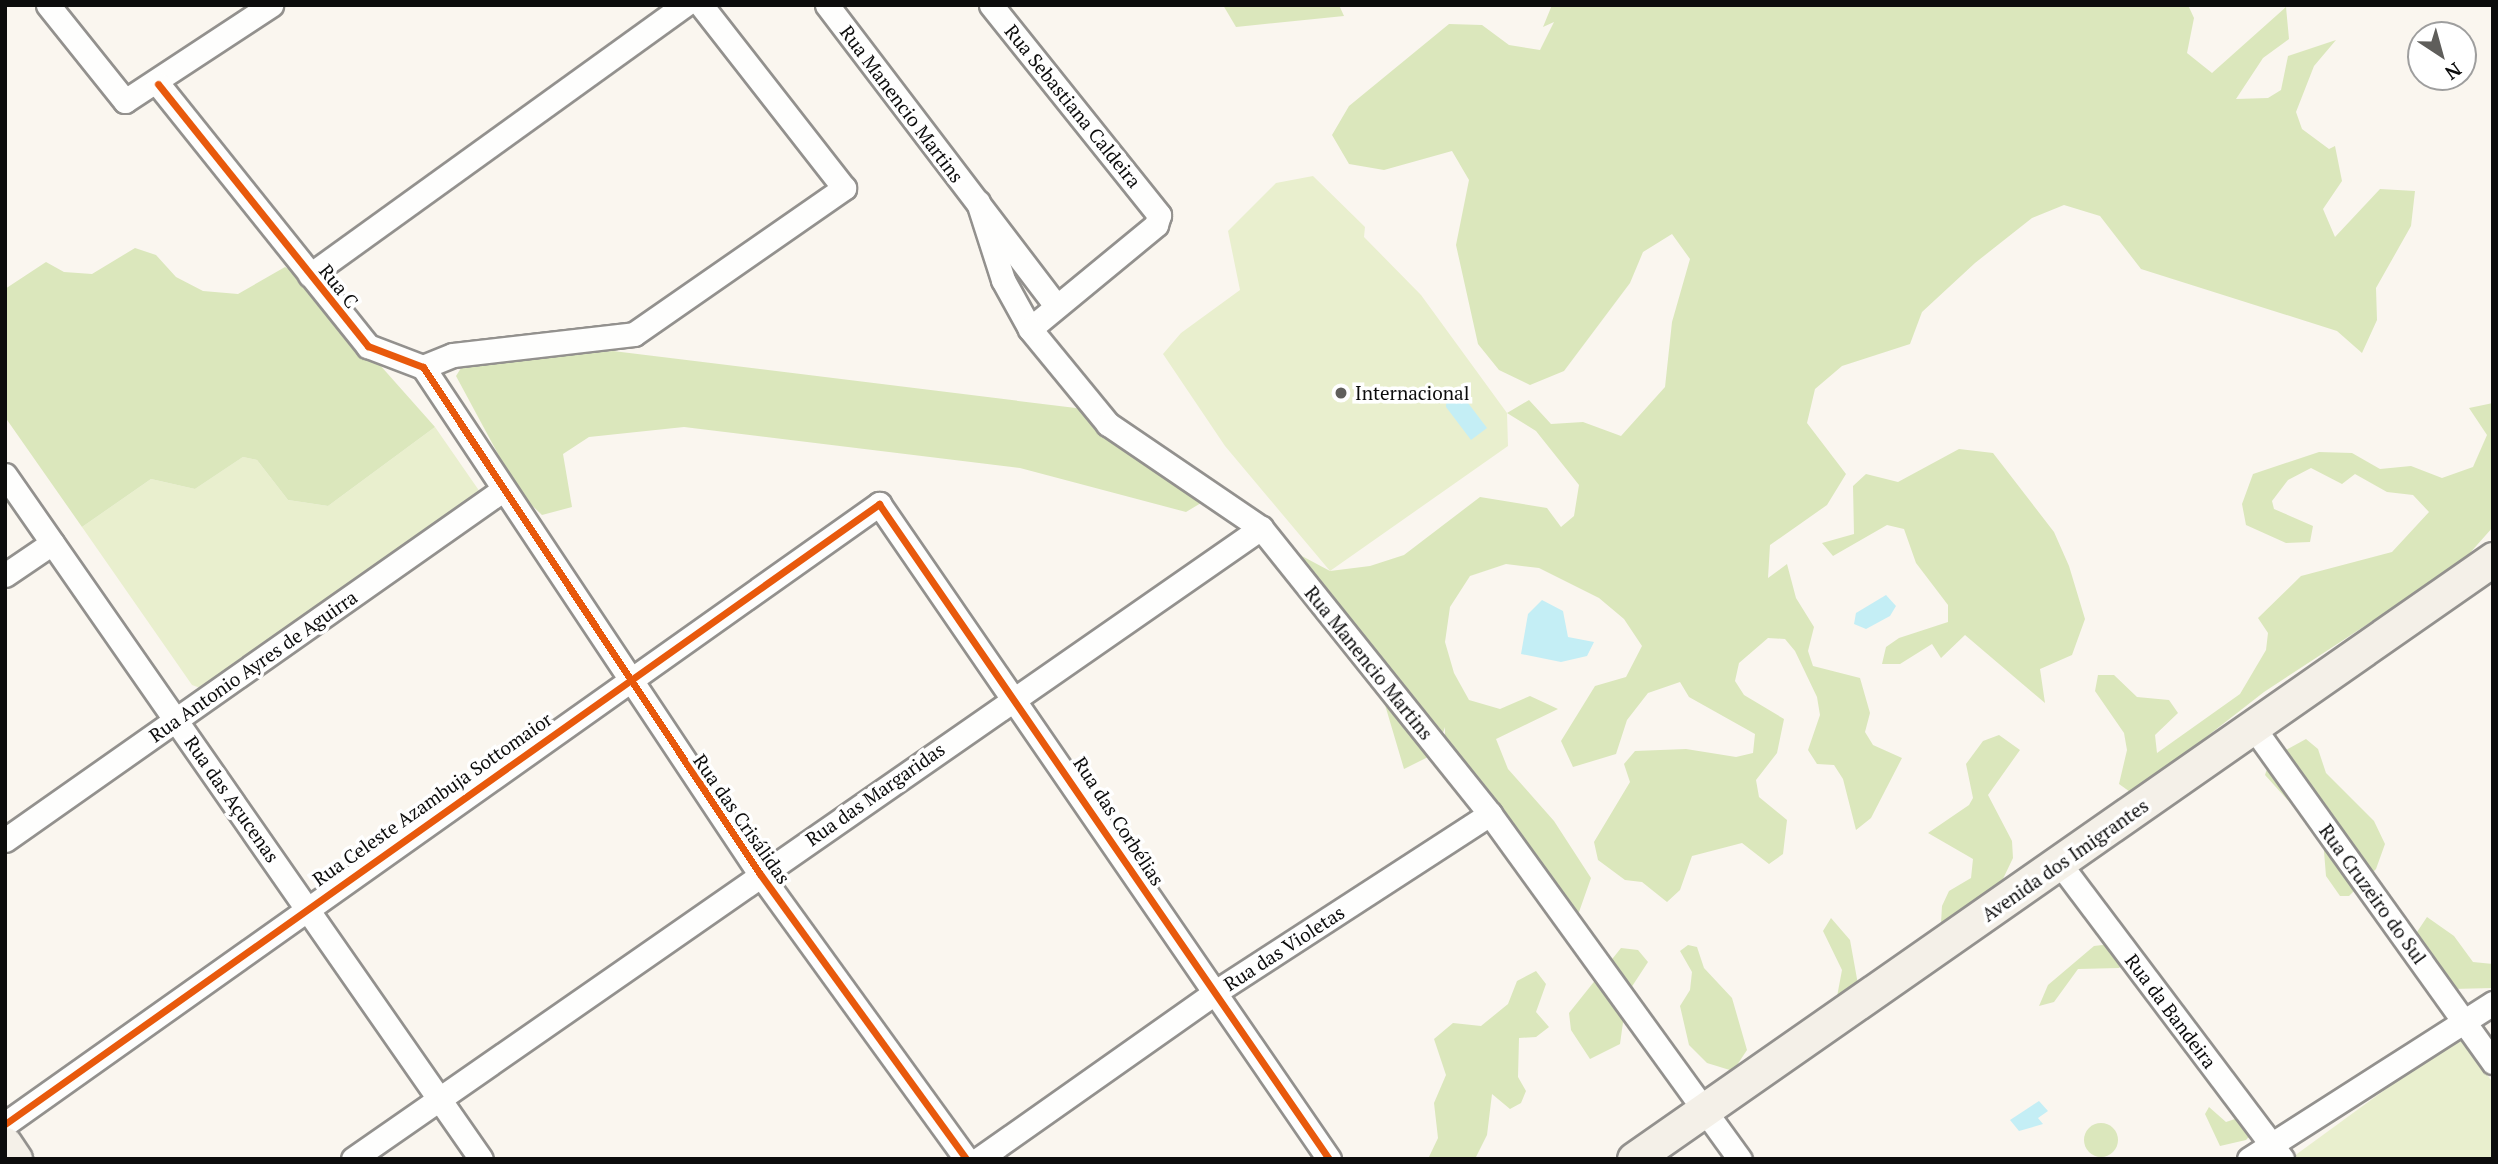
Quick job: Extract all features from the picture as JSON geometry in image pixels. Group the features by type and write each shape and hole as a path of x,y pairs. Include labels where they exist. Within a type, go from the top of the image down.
{"street":[{"path":"47,5 125,101 158,84 271,5"},
{"path":"310,275 684,5"},
{"path":"500,491 423,367 453,355 634,334 844,188 701,5"},
{"name":"Rua Manencio Martins","path":"827,5 1056,306"},
{"name":"Rua Sebastiana Caldeira","path":"991,5 1156,207 1156,225 1056,306"},
{"name":"Rua C","path":"158,84 368,346 423,367"},
{"name":"Rua Manencio Martins","path":"978,202 1003,280 1030,329 1108,424 1261,528 1490,814 1740,1159"},
{"path":"1030,329 1056,306"},
{"name":"Rua das Açucenas","path":"5,475 481,1159"},
{"name":"Rua das Crisálidas","path":"500,491 760,874 966,1159"},
{"name":"Rua Antonio Ayres de Aguirra","path":"5,839 500,491"},
{"name":"Rua Celeste Azambuja Sottomaior","path":"5,1124 306,906 879,504"},
{"name":"Rua das Corbélias","path":"879,504 1017,695 1214,993 1329,1159"},
{"name":"Rua das Margaridas","path":"352,1159 1261,528"},
{"path":"5,575 52,543"},
{"name":"Avenida dos Imigrantes","path":"1639,1157 2253,727 2490,566"},
{"name":"Rua Cruzeiro do Sul","path":"2253,727 2493,1062"},
{"name":"Rua das Violetas","path":"979,1159 1214,993 1490,814"},
{"name":"Rua da Bandeira","path":"2060,864 2277,1151"},
{"path":"2249,1159 2277,1151 2493,1003"},
{"path":"5,1144 15,1159"}],"green space":[{"path":"1223,5 1339,5 1344,16 1236,27"},
{"path":"1552,5 2188,5 2194,18 2187,53 2212,73 2286,7 2289,39 2263,58 2236,99 2268,98 2281,90 2288,56 2336,40 2314,66 2296,112 2302,129 2329,149 2335,146 2342,181 2323,209 2335,237 2380,189 2415,191 2411,226 2376,288 2377,320 2362,353 2337,331 2141,269 2100,216 2064,205 2032,218 1975,263 1922,312 1910,344 1842,366 1815,389 1807,423 1846,474 1827,505 1770,545 1768,578 1787,564 1796,598 1814,627 1808,651 1813,666 1860,678 1870,713 1865,732 1873,745 1902,758 1871,818 1856,830 1843,779 1834,765 1817,764 1808,750 1820,715 1817,697 1795,651 1785,639 1768,638 1739,663 1735,681 1744,695 1784,719 1777,753 1756,780 1759,797 1787,820 1783,854 1769,864 1742,843 1692,856 1680,890 1667,902 1642,882 1625,880 1598,860 1594,842 1630,782 1624,764 1635,751 1686,749 1736,757 1753,753 1755,734 1689,697 1680,682 1648,693 1627,720 1616,754 1573,767 1561,741 1595,686 1626,677 1642,646 1624,619 1599,598 1539,568 1506,564 1470,576 1450,607 1445,642 1454,673 1469,700 1500,709 1530,696 1558,709 1496,739 1508,769 1554,821 1591,878 1579,912 1546,904 1486,814 1459,795 1445,765 1445,727 1436,753 1404,769 1375,671 1332,621 1326,590 1268,558 1300,555 1330,571 1370,566 1404,555 1480,497 1547,508 1561,527 1574,516 1579,485 1536,431 1507,413 1529,400 1551,424 1583,422 1621,436 1665,387 1672,322 1690,259 1672,234 1643,252 1630,283 1564,371 1530,385 1499,370 1478,344 1456,245 1469,180 1452,151 1384,170 1349,164 1332,135 1349,106 1449,24 1482,25 1509,45 1540,50 1554,22 1543,27"},
{"name":"Internacional","path":"1313,176 1365,227 1364,237 1421,295 1507,413 1508,446 1330,571 1225,446 1163,354 1181,333 1240,290 1228,231 1276,183"},
{"path":"135,248 156,255 176,277 203,291 238,294 285,267 300,275 435,427 328,506 288,500 257,460 243,457 195,489 151,479 82,527 5,417 5,289 46,262 64,272 92,274"},
{"path":"613,351 1084,409 1190,484 1201,503 1186,512 1020,468 684,427 589,437 563,454 572,507 542,515 519,493 456,376 466,360"},
{"path":"2493,403 2493,527 2461,563 2264,692 2133,794 2119,784 2127,750 2124,733 2095,691 2098,675 2114,675 2137,697 2169,700 2178,713 2155,735 2157,753 2240,694 2266,650 2268,633 2258,618 2301,576 2392,552 2429,512 2413,495 2387,492 2355,474 2342,484 2311,468 2288,480 2272,501 2274,509 2313,526 2310,542 2286,543 2246,525 2242,504 2253,474 2319,452 2352,453 2380,469 2411,466 2442,478 2473,467 2487,435 2469,408"},
{"path":"435,427 480,492 203,689 192,685 82,527 151,479 195,489 243,457 257,460 288,500 328,506"},
{"path":"1959,449 1993,453 2054,532 2069,566 2085,619 2072,655 2040,669 2045,703 1965,635 1941,658 1932,644 1900,664 1882,664 1886,647 1899,638 1948,622 1948,605 1916,563 1904,529 1887,525 1833,556 1822,543 1854,534 1853,486 1866,474 1898,482"},
{"path":"1999,735 2020,750 1988,795 2012,841 2013,858 2001,883 1948,930 1941,923 1942,906 1949,891 1971,878 1973,859 1928,833 1969,805 1973,798 1966,764 1983,741"},
{"path":"2306,739 2318,749 2326,773 2374,821 2385,844 2376,869 2349,896 2340,896 2326,876 2323,839 2265,775 2270,759"},
{"path":"2427,917 2454,936 2473,962 2493,964 2493,988 2452,989 2417,932"},
{"path":"1831,918 1850,940 1859,990 1836,1002 1842,970 1823,931"},
{"path":"2111,944 2125,962 2119,968 2078,969 2054,1002 2039,1006 2048,985 2094,946"},
{"path":"1688,945 1697,947 1704,968 1732,998 1747,1050 1733,1071 1707,1063 1689,1045 1680,1006 1690,990 1692,972 1680,951"},
{"path":"1621,948 1638,950 1648,962 1627,994 1620,1044 1590,1059 1571,1030 1569,1013"},
{"path":"1536,971 1546,984 1536,1012 1549,1027 1536,1037 1519,1038 1518,1077 1526,1091 1521,1103 1510,1109 1492,1094 1487,1135 1475,1159 1428,1159 1438,1138 1434,1103 1446,1075 1434,1039 1453,1023 1481,1026 1508,1004 1517,981"},
{"path":"2460,1035 2493,1083 2493,1159 2290,1159"},
{"path":"2209,1107 2226,1122 2256,1112 2264,1114 2263,1122 2246,1140 2220,1146 2205,1114"},
{"path":"2101,1123 2113,1128 2118,1140 2113,1152 2101,1157 2089,1152 2084,1140 2089,1128"}],"water":[{"path":"1447,393 1462,395 1487,428 1471,440 1446,407"},
{"path":"1886,595 1896,606 1890,616 1866,629 1854,624 1856,613"},
{"path":"1542,600 1563,611 1568,637 1594,642 1587,656 1561,662 1521,654 1528,614"},
{"path":"2039,1101 2048,1111 2038,1118 2043,1124 2019,1131 2010,1120"}],"cycle path":[{"path":"158,84 368,346 423,367 760,874 966,1159"},
{"path":"5,1124 879,504 1329,1159"}],"place":[{"name":"Internacional","path":"1341,393"}]}
